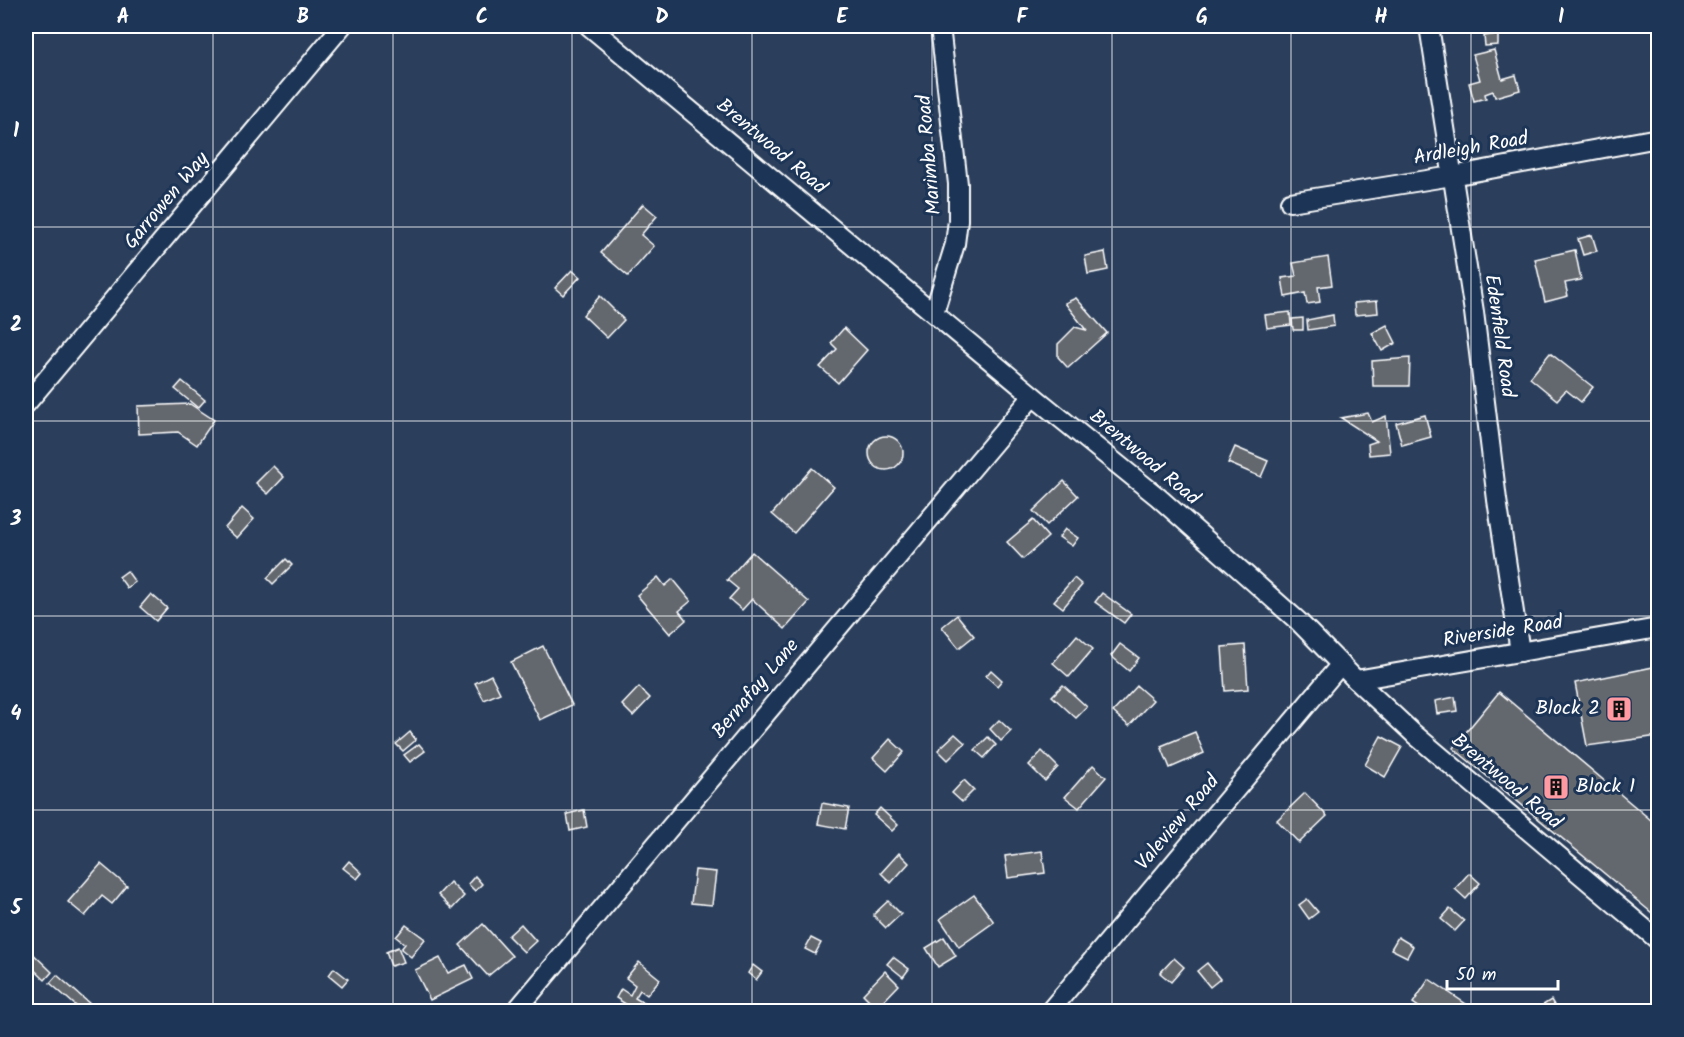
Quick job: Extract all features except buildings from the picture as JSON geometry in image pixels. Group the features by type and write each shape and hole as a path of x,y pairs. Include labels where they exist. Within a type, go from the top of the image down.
{"street":[{"name":"Garrowen Way","path":"26,404 342,26"},
{"name":"Brentwood Road","path":"589,26 1033,396 1158,497 1298,621 1414,734 1659,940"},
{"name":"Marimba Road","path":"934,314 955,244 958,220 958,184 940,26"},
{"name":"Edenfield Road","path":"1429,26 1474,312 1497,500 1520,652"},
{"name":"Ardleigh Road","path":"1290,201 1452,176 1659,138"},
{"name":"Bernafay Lane","path":"515,1011 1033,396"},
{"name":"Riverside Road","path":"1356,680 1659,628"},
{"name":"Valeview Road","path":"1049,1011 1341,664"}],"place":[{"name":"Block 2","path":"1619,709"},
{"name":"Block 1","path":"1556,787"}]}
